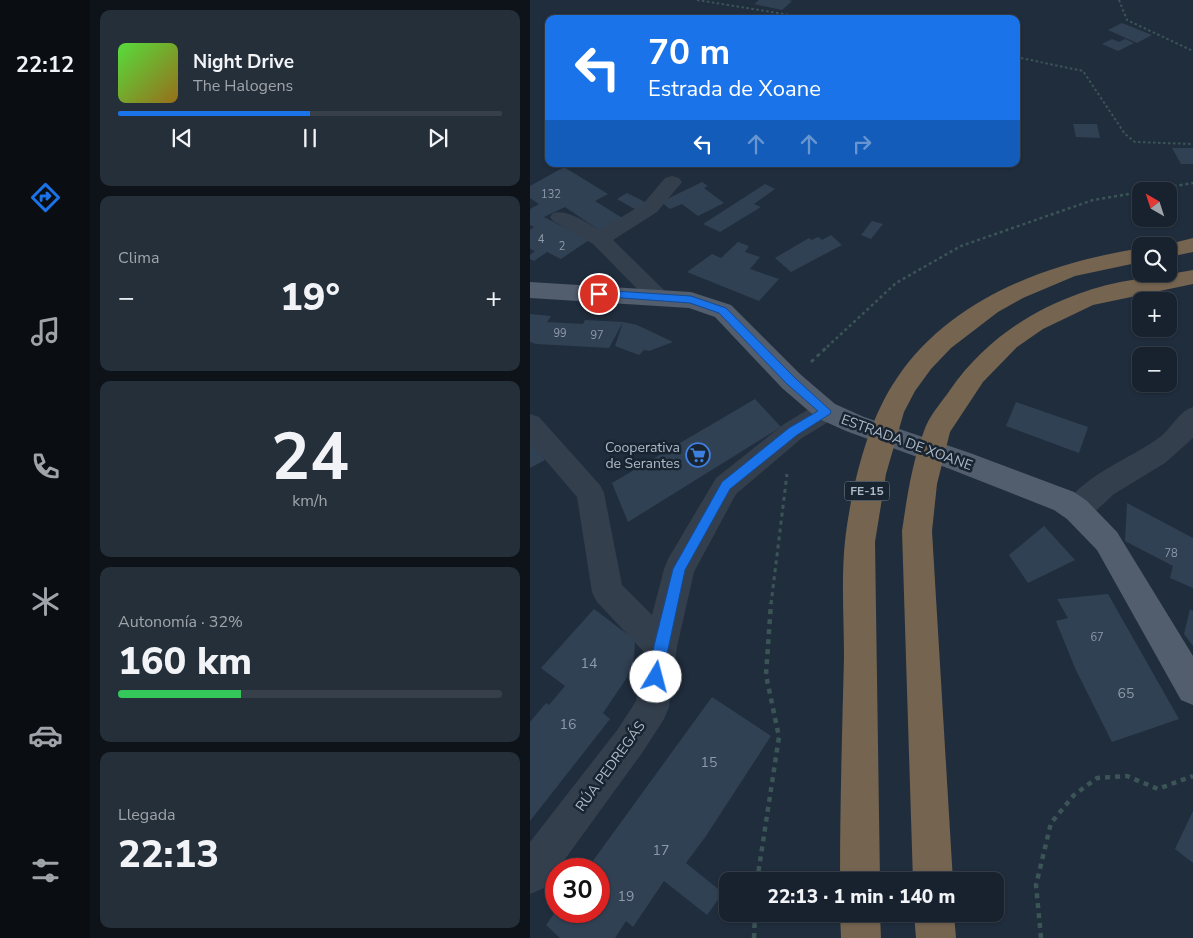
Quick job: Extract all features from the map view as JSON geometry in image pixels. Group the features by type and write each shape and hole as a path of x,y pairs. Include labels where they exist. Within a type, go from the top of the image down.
{"highway":[{"path":"1177,249 1193,246"},
{"name":"FE-15","path":"860,872 860,542 866,498 876,458 892,409 909,382 935,348 962,325 996,303 1033,284 1067,270 1132,257"},
{"path":"933,872 917,531 923,484 937,430 974,374 1009,342 1035,323 1086,299 1118,291 1193,278"},
{"path":"860,922 860,938"},
{"path":"935,922 936,938"}],"main road":[{"name":"ESTRADA DE XOANE","path":"530,290 691,300 723,310 791,381 826,411 855,424 1039,490 1064,501 1077,510 1107,541 1193,688"}],"street":[{"path":"600,239 650,208 672,182"},
{"path":"560,217 600,239 658,297"},
{"name":"RÚA PEDREGÁS","path":"530,874 630,741 652,707 661,646 680,569 726,486 793,432 826,411"},
{"path":"1077,510 1084,501 1164,449 1188,427 1193,417"},
{"path":"530,424 590,493 608,592 661,646"}],"path":[{"path":"697,0 790,15"},
{"path":"1119,0 1127,20 1193,51"},
{"path":"1020,58 1083,72 1125,134 1135,142 1193,144"},
{"path":"1178,185 1193,183"},
{"path":"791,381 896,283 961,246 1093,200 1132,193"},
{"path":"758,872 779,737 766,675 772,593 793,432"},
{"path":"1041,938 1036,885 1052,823 1074,795 1097,778 1127,776 1158,789 1193,776"},
{"path":"754,938 755,922"}],"building":[{"path":"759,0 792,1 782,10 754,4"},
{"path":"1122,23 1152,35 1137,43 1108,30"},
{"path":"1112,39 1119,42 1125,39 1134,43 1118,51 1102,44"},
{"path":"1073,124 1097,124 1100,138 1076,137"},
{"path":"1172,148 1193,148 1193,164 1181,164"},
{"path":"564,167 608,194 595,201 624,219 602,232 565,207 544,217 589,240 561,259 547,252 534,261 530,259 530,255 535,251 530,249 530,230 534,227 530,225 530,209 539,204 530,198 530,186"},
{"path":"702,182 708,186 704,188 724,203 698,216 682,204 670,209 661,202"},
{"path":"765,184 775,189 754,204 761,207 720,232 703,224"},
{"path":"627,193 649,204 638,211 617,199"},
{"path":"872,221 883,224 871,239 861,235"},
{"path":"831,235 842,245 791,272 775,258 809,238 812,240 818,237 822,240"},
{"path":"738,242 749,246 745,252 760,257 750,269 779,279 759,301 687,272 712,254 721,258"},
{"path":"530,314 551,316 547,322 583,324 585,320 623,322 609,348 536,344 530,342"},
{"path":"623,322 637,325 673,342 649,351 644,350 639,355 615,346"},
{"name":"Cooperativa de Serantes","path":"755,399 781,427 628,522 612,483"},
{"path":"1016,402 1088,427 1079,453 1006,426"},
{"path":"530,438 545,460 530,468"},
{"path":"1127,503 1193,538 1193,588 1170,578 1173,566 1125,541"},
{"path":"1044,526 1075,560 1028,583 1009,555"},
{"path":"1108,594 1179,719 1112,742 1075,668 1056,621 1068,618 1057,599"},
{"path":"594,609 635,640 634,659 626,679 603,713 610,719 530,821 530,722 546,703 549,705 565,686 541,668"},
{"path":"1190,609 1193,611 1193,646 1184,634"},
{"path":"712,697 771,736 706,836 686,863 719,890 719,898 707,915 664,881 633,927 626,921 615,938 560,938 546,925 547,923 610,923 610,858 595,858"},
{"path":"1193,811 1193,863 1175,849"}],"place":[{"name":"Cooperativa de Serantes","path":"698,455"}],"route":[{"path":"599,294 691,300 723,310 791,381 826,411 793,432 726,486 680,569 661,646 656,677"}]}
